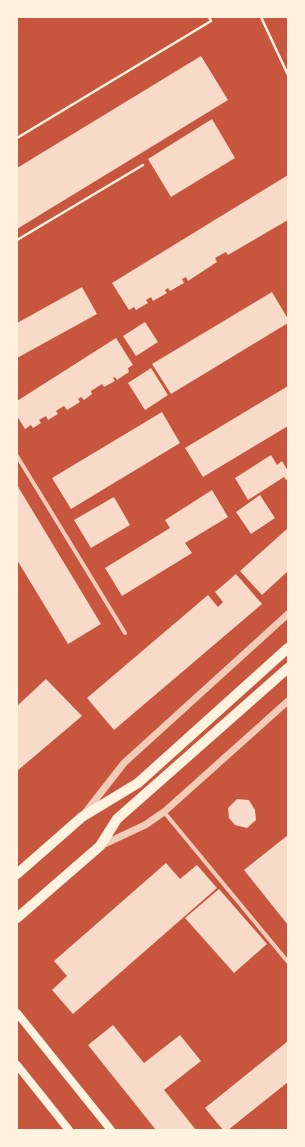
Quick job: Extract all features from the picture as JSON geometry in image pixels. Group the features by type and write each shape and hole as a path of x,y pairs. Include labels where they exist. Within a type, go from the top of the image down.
{"main road":[{"path":"17,874 82,817 138,783 288,648"},
{"path":"18,914 100,846 117,819 288,668"},
{"path":"17,1013 111,1130"},
{"path":"17,1066 69,1130"}],"street":[{"path":"17,456 125,632"},
{"path":"82,817 124,763 288,614"},
{"path":"100,846 144,825 164,812 288,701"},
{"path":"164,812 288,962"}],"path":[{"path":"17,138 211,21 209,17"},
{"path":"262,17 288,75"},
{"path":"17,240 143,165"}],"building":[{"path":"201,56 228,100 17,229 17,168"},
{"path":"212,119 235,158 171,197 148,159"},
{"path":"288,175 288,220 228,255 226,252 215,258 217,262 188,281 186,277 182,279 184,283 170,291 168,288 165,290 167,293 153,301 151,297 146,300 148,303 136,310 134,307 129,310 112,283"},
{"path":"82,287 97,314 17,358 17,323"},
{"path":"272,292 288,319 288,323 171,394 152,364"},
{"path":"145,322 158,342 136,356 123,336"},
{"path":"116,338 133,365 128,368 129,372 117,380 115,377 113,378 115,381 104,387 102,384 91,391 92,394 84,400 81,397 78,399 80,402 67,410 64,406 56,411 58,414 48,420 46,416 39,420 41,423 33,428 31,425 25,429 17,416 17,401"},
{"path":"151,368 168,395 145,410 128,383"},
{"path":"288,386 288,426 203,477 185,448"},
{"path":"162,412 180,443 71,509 52,478"},
{"path":"271,455 277,465 282,461 288,471 288,479 286,480 284,477 248,500 235,478"},
{"path":"17,485 101,624 68,644 17,560"},
{"path":"212,490 228,517 185,543 192,553 122,596 105,568 170,528 165,520"},
{"path":"260,495 275,518 251,534 236,512"},
{"path":"114,497 130,525 91,548 74,520"},
{"path":"288,528 288,571 262,595 240,571"},
{"path":"236,574 262,604 114,730 87,698 208,595 218,607 223,602 215,592"},
{"path":"46,679 82,716 17,771 17,706"},
{"path":"237,799 249,800 255,810 256,820 247,828 235,825 229,818 228,808"},
{"path":"288,835 288,925 244,870"},
{"path":"166,863 180,879 197,865 217,888 73,1014 52,990 67,976 54,961"},
{"path":"219,889 267,944 234,973 185,918"},
{"path":"113,1025 144,1063 180,1035 201,1061 164,1090 196,1130 156,1130 88,1045"},
{"path":"288,1041 288,1082 228,1130 223,1130 205,1108"}]}
